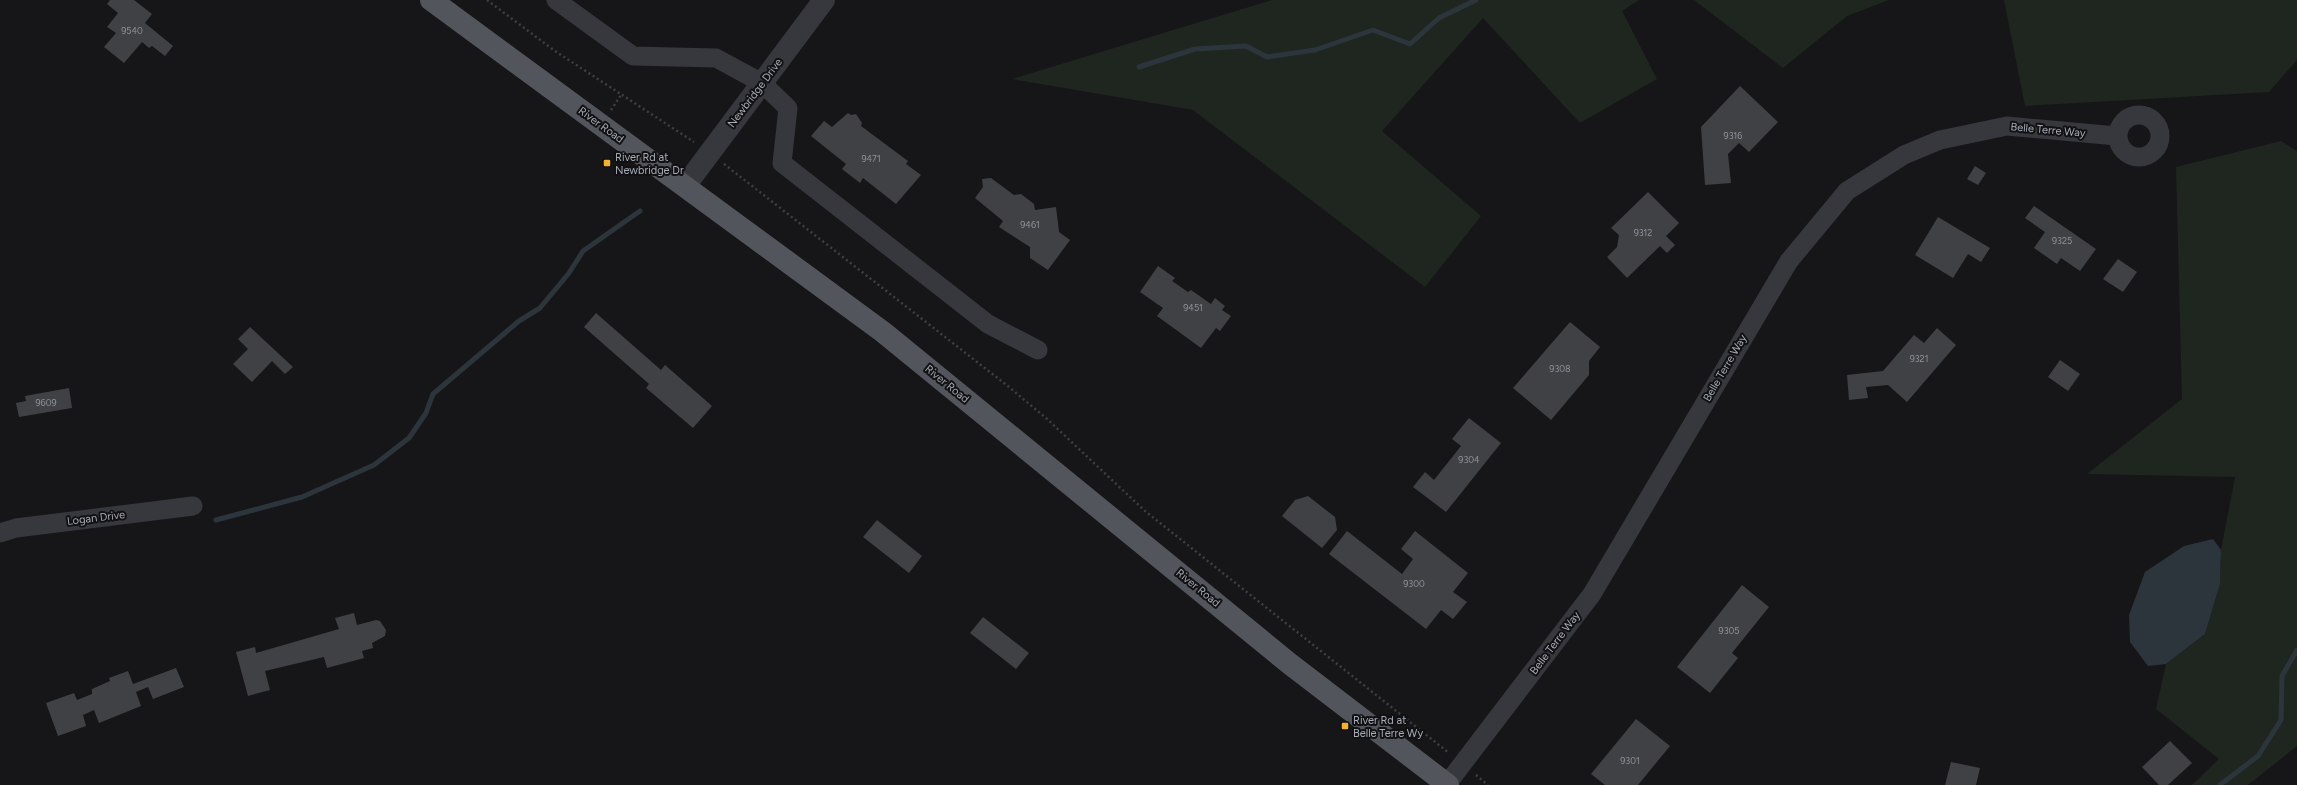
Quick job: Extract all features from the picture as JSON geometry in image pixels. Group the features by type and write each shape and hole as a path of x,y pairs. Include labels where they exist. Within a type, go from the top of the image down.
{"main road":[{"name":"River Road","path":"431,0 883,332 1290,664 1448,785"}],"street":[{"path":"556,0 633,56 716,58 762,83 788,108 782,162 988,324 1038,350"},
{"name":"Newbridge Drive","path":"685,186 824,0"},
{"name":"Belle Terre Way","path":"1448,785 1592,594 1789,261 1847,191 1904,155 1933,143 2000,127 2007,126 2117,136"},
{"name":"Logan Drive","path":"0,533 16,528 193,506"}],"path":[{"path":"487,0 555,51 710,153 1009,387 1052,424 1145,511 1488,785"}],"shaded area":[{"path":"1272,0 1639,0 1622,11 1657,79 1580,123 1483,18 1382,131 1481,216 1425,287 1193,110 1012,79"},
{"path":"1694,0 1889,0 1847,16 1783,68"},
{"path":"2004,0 2297,0 2297,60 2269,92 2025,106"},
{"path":"2281,141 2297,151 2297,746 2248,785 2192,785 2219,759 2156,709 2166,664 2205,634 2220,584 2221,550 2235,477 2087,474 2182,399 2176,167"},
{"path":"2213,539 2221,550 2220,584 2205,634 2166,664 2148,666 2130,642 2129,615 2145,572 2184,546"}],"building":[{"path":"110,0 134,0 152,14 145,23 173,46 165,56 152,46 149,48 142,42 124,63 104,47 116,33 107,27 118,13 107,4"},
{"path":"1740,86 1778,122 1749,152 1739,143 1728,154 1731,183 1705,185 1701,127"},
{"path":"848,113 851,115 856,114 862,123 861,126 908,161 906,164 921,175 896,204 863,178 860,183 842,169 846,164 811,136 824,121 832,127"},
{"path":"1975,166 1986,173 1978,185 1967,179"},
{"path":"991,178 1014,195 1021,194 1034,204 1035,210 1056,207 1059,232 1070,240 1048,270 1030,258 1030,247 999,227 1003,221 975,198 983,187 982,179"},
{"path":"1648,192 1679,223 1666,236 1675,245 1667,253 1660,246 1627,278 1607,257 1617,247 1619,235 1611,228"},
{"path":"2034,206 2096,249 2080,271 2061,258 2057,264 2034,248 2045,232 2025,218"},
{"path":"1938,217 1990,248 1981,262 1968,254 1953,278 1915,255"},
{"path":"2118,259 2137,272 2123,292 2103,279"},
{"path":"1158,266 1175,278 1172,281 1188,292 1191,290 1211,304 1215,298 1225,306 1222,310 1231,316 1220,331 1216,328 1201,348 1157,316 1163,308 1140,292"},
{"path":"596,313 661,370 665,365 712,406 693,428 646,388 649,384 584,327"},
{"path":"1570,322 1600,347 1589,361 1589,375 1551,420 1513,388"},
{"path":"250,327 293,367 285,374 272,361 252,382 233,364 248,349 238,339"},
{"path":"1937,328 1956,345 1907,402 1888,385 1866,387 1868,398 1849,400 1847,375 1883,371 1914,335 1924,343"},
{"path":"2060,360 2080,374 2068,391 2048,377"},
{"path":"69,388 72,408 19,417 16,403 26,401 25,396"},
{"path":"1469,418 1501,443 1446,512 1413,487 1425,472 1434,480 1461,446 1452,439"},
{"path":"1308,496 1335,517 1337,530 1322,548 1282,516 1295,500"},
{"path":"877,520 922,556 909,573 863,537"},
{"path":"1347,531 1402,574 1413,559 1401,549 1415,531 1468,573 1453,592 1467,602 1453,619 1441,610 1426,629 1329,554"},
{"path":"1742,585 1769,607 1732,653 1738,658 1710,693 1677,667"},
{"path":"354,613 357,625 376,620 380,621 386,630 385,636 372,643 373,648 362,651 364,658 327,668 324,657 265,671 270,690 248,696 236,652 255,647 256,653 339,629 335,618"},
{"path":"983,617 1029,653 1016,669 970,633"},
{"path":"176,668 184,687 153,699 148,687 136,692 141,706 99,723 94,710 83,715 86,726 58,736 46,703 74,693 77,700 92,694 92,689 110,681 109,678 128,671 133,684"},
{"path":"1636,719 1670,746 1638,785 1605,785 1591,774"},
{"path":"2170,741 2192,763 2168,785 2159,785 2142,767"},
{"path":"1951,762 1980,768 1976,785 1945,785"}],"waterway":[{"path":"1139,67 1195,49 1246,46 1267,57 1315,50 1373,30 1410,44 1439,18 1476,0"},
{"path":"216,520 302,497 374,465 409,438 426,413 433,394 519,321 540,308 569,273 583,251 640,211"},
{"path":"2220,785 2258,756 2281,720 2282,676 2297,650"}],"place":[{"name":"River Rd at Newbridge Dr","path":"607,163"},
{"name":"River Rd at Belle Terre Wy","path":"1345,726"}]}
